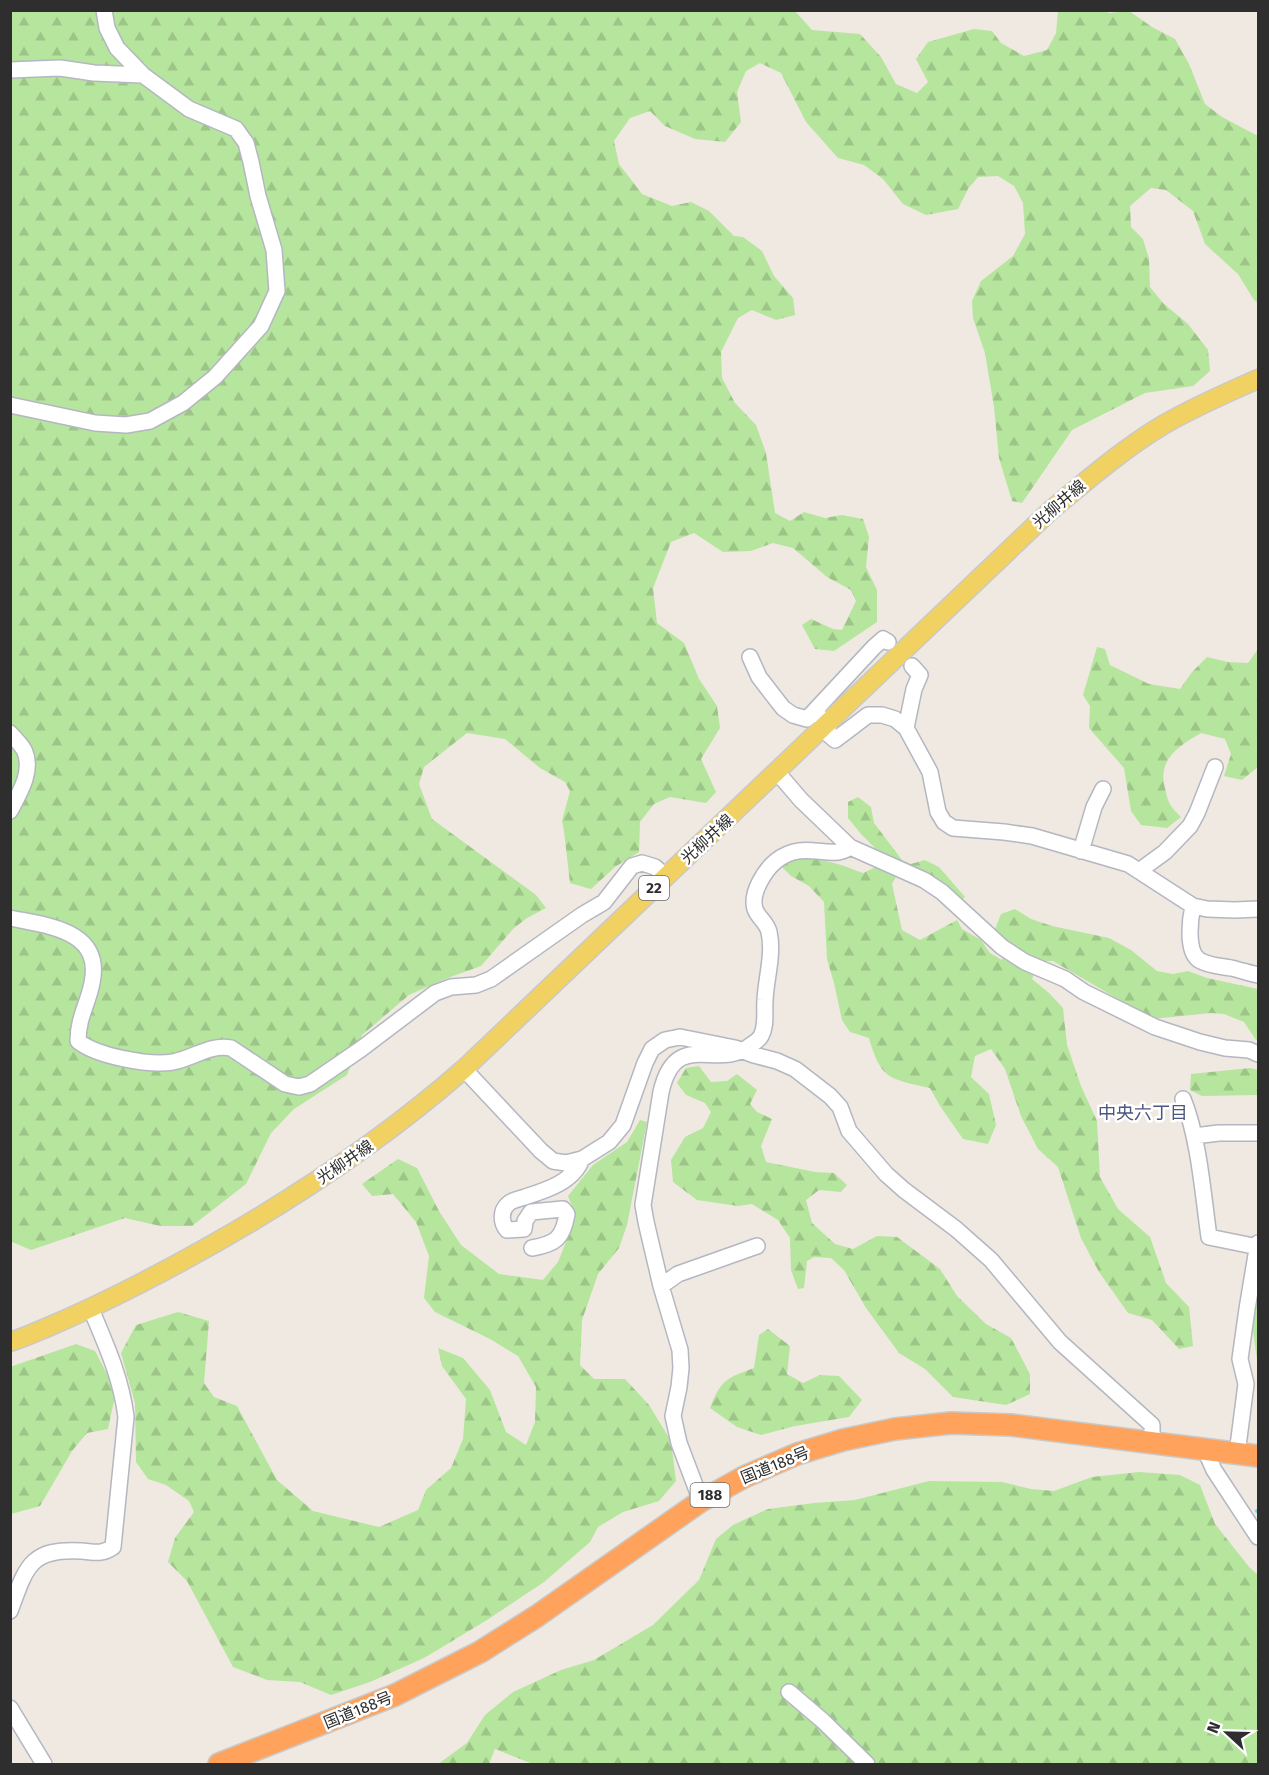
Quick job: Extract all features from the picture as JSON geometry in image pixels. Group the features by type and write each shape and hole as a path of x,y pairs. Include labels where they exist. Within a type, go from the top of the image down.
{"highway":[{"name":"国道188号","path":"219,1764 395,1695 480,1652 537,1616 701,1501 744,1477 797,1454 843,1440 895,1429 951,1424 1011,1425 1258,1456"}],"main road":[{"name":"光柳井線","path":"10,1342 91,1309 186,1260 298,1194 378,1140 433,1097 464,1069 777,772 821,718 1050,511 1107,464 1162,426 1214,398 1258,379"}],"street":[{"path":"10,405 95,423 126,425 150,421 183,403 215,377 261,326 277,291 274,250 258,196 246,143 236,129 189,109 144,75 117,48 107,28 104,10"},
{"path":"10,70 60,68 94,73 144,75"},
{"path":"750,657 759,677 783,708 807,719 821,718 874,646 883,639 888,642"},
{"path":"906,728 914,689 920,675 912,666"},
{"path":"821,718 828,734 835,741 868,715 882,715 895,719 906,728 930,772 938,812 944,822 952,828 1032,836 1128,864 1193,906 1207,909 1258,909"},
{"path":"10,733 24,750 28,764 23,785 10,811"},
{"path":"1139,871 1166,852 1190,826 1215,767"},
{"path":"777,772 801,800 850,847 924,880 942,892 1002,947 1025,962 1065,979 1084,992 1155,1027 1189,1039 1225,1048 1249,1050 1258,1054"},
{"path":"1081,851 1094,807 1103,789"},
{"path":"701,1501 679,1443 673,1416 679,1387 680,1350 661,1286 644,1205 664,1078 675,1061 684,1056 743,1052 760,1038 765,1025 770,947 769,933 766,924 754,908 754,898 757,888 774,862 787,853 799,849 837,853 850,847"},
{"path":"10,918 64,930 76,936 87,948 93,961 92,982 78,1027 78,1041 85,1047 138,1063 156,1063 175,1062 221,1046 231,1048 285,1084 299,1087 310,1084 361,1049 435,993 451,987 476,985 491,979 604,902 632,866 642,863 656,867 666,877"},
{"path":"1193,906 1190,918 1191,941 1198,959 1213,966 1258,975"},
{"path":"464,1069 541,1151 553,1161 566,1163 582,1159 609,1142 623,1125 645,1063 652,1049 665,1040 680,1037 735,1048 777,1060 795,1069 830,1096 840,1107 849,1131 886,1174 956,1229 991,1260 1060,1342 1152,1425 1152,1443"},
{"path":"1183,1099 1194,1136 1209,1237 1258,1245 1240,1359 1246,1384 1237,1454"},
{"path":"1194,1136 1219,1132 1258,1133"},
{"path":"532,1248 555,1240 564,1230 567,1214 563,1209 531,1212 525,1221 524,1229 507,1230 503,1226 504,1208 509,1202 549,1189 567,1179 579,1168 582,1159"},
{"path":"661,1286 678,1274 757,1246"},
{"path":"10,1611 23,1575 32,1562 46,1554 66,1550 104,1553 113,1547 126,1417 116,1368 91,1309"},
{"path":"1205,1450 1214,1470 1258,1537"},
{"path":"789,1692 867,1764"},
{"path":"10,1708 44,1764"}],"green space":[{"path":"10,11 795,11 812,30 860,34 881,57 896,84 917,93 928,82 916,59 928,42 974,29 992,31 1001,43 1024,56 1047,50 1056,33 1058,11 1105,11 1109,13 1129,11 1175,39 1189,64 1205,104 1222,117 1258,136 1258,303 1238,274 1205,244 1193,211 1166,190 1151,188 1130,206 1131,227 1143,239 1149,259 1150,287 1163,303 1188,324 1208,350 1210,371 1193,386 1145,393 1072,430 1022,503 1012,501 999,458 985,353 973,318 972,301 981,281 1013,256 1025,234 1023,203 1014,186 998,176 978,177 968,189 958,209 926,215 903,204 883,179 864,165 838,158 806,122 781,73 760,63 746,71 737,92 741,122 725,142 695,139 665,126 650,111 630,118 614,141 619,164 642,194 672,206 691,202 709,211 734,236 743,237 762,251 774,276 793,298 795,315 776,320 752,310 738,318 721,352 722,378 735,403 756,425 766,453 775,513 790,521 804,512 825,518 842,515 863,519 869,537 866,567 877,590 877,622 834,651 815,649 802,625 811,619 833,629 842,630 856,601 851,590 827,577 793,548 773,543 751,551 723,552 694,533 671,542 653,588 657,623 684,643 699,679 717,706 720,728 701,759 716,792 706,803 670,797 654,804 640,822 639,852 615,867 591,889 570,883 562,821 570,791 565,782 540,768 505,739 467,733 424,767 419,784 432,819 536,895 546,908 514,928 481,966 409,995 362,1035 347,1075 294,1109 271,1133 246,1184 192,1226 160,1226 125,1218 31,1250 10,1241"},
{"path":"1097,647 1105,649 1110,665 1149,684 1180,689 1207,657 1228,662 1248,663 1258,649 1258,767 1242,780 1224,776 1231,754 1225,739 1201,733 1178,748 1167,761 1164,769 1163,778 1167,797 1181,817 1167,828 1141,825 1131,811 1124,768 1089,728 1090,706 1083,695"},
{"path":"858,797 871,807 874,823 902,860 911,864 925,860 939,867 965,897 961,901 913,872 896,876 892,884 902,930 920,940 957,920 962,929 981,940 990,953 1002,960 1006,943 995,929 1001,914 1015,909 1031,919 1052,926 1109,938 1131,950 1157,971 1173,974 1188,971 1207,978 1258,989 1258,1040 1256,1040 1244,1022 1224,1014 1211,1013 1152,1019 1053,961 1039,961 1032,979 1063,1008 1067,1045 1081,1086 1097,1121 1100,1177 1118,1209 1150,1237 1166,1283 1189,1307 1193,1346 1179,1349 1152,1320 1128,1313 1099,1272 1081,1238 1058,1167 1038,1149 1021,1116 1005,1069 991,1049 975,1056 971,1077 989,1094 996,1125 988,1144 963,1139 930,1088 905,1082 889,1075 878,1062 869,1038 850,1032 842,1020 827,959 824,902 809,886 791,876 782,867 788,859 798,858 826,861 863,873 876,867 875,848 848,818 848,802"},
{"path":"699,1066 711,1082 727,1081 737,1074 757,1090 750,1104 757,1112 772,1119 761,1146 766,1162 815,1172 834,1173 847,1185 841,1192 819,1190 806,1200 812,1223 835,1244 853,1249 877,1236 897,1237 940,1269 957,1296 986,1324 1011,1338 1030,1374 1030,1394 1006,1405 953,1397 925,1369 899,1353 866,1308 844,1270 831,1258 814,1257 807,1261 804,1288 798,1289 791,1270 790,1238 778,1220 752,1204 738,1206 697,1200 673,1182 671,1160 685,1137 703,1128 711,1112 705,1103 686,1095 677,1083 686,1068"},
{"path":"1250,1068 1258,1070 1258,1095 1202,1096 1190,1090 1191,1074"},
{"path":"640,1120 647,1122 627,1225 619,1248 598,1274 582,1320 580,1365 594,1379 625,1379 649,1405 671,1441 676,1481 659,1501 623,1512 598,1527 590,1542 544,1582 487,1620 424,1658 370,1682 331,1695 300,1682 267,1680 233,1667 187,1581 168,1562 175,1538 194,1512 189,1501 166,1485 148,1479 136,1462 135,1403 121,1353 136,1325 178,1312 209,1321 204,1383 214,1397 237,1406 277,1480 313,1511 379,1527 418,1510 426,1490 451,1468 463,1439 466,1399 442,1366 438,1348 463,1358 490,1390 506,1432 526,1445 535,1422 536,1387 518,1356 490,1339 435,1312 424,1298 429,1256 416,1222 393,1194 372,1196 362,1184 398,1159 417,1168 439,1211 461,1245 499,1274 543,1280 558,1262 570,1232 573,1209 568,1196 593,1165 627,1142"},
{"path":"1258,1282 1258,1367 1252,1324"},
{"path":"768,1329 790,1346 787,1374 803,1383 820,1375 839,1376 862,1400 849,1417 795,1426 761,1435 737,1427 710,1408 726,1381 754,1368 759,1335"},
{"path":"76,1344 95,1351 116,1391 108,1429 87,1433 72,1451 40,1506 11,1514 10,1367"},
{"path":"1139,1472 1180,1475 1200,1485 1215,1524 1258,1575 1258,1764 533,1764 495,1749 489,1764 438,1764 467,1743 485,1715 513,1692 561,1670 594,1660 653,1625 699,1580 716,1539 733,1525 768,1509 855,1500 929,1481 1002,1482 1031,1489 1054,1491 1092,1477"}],"district":[{"name":"中央六丁目","path":"1143,1113"}]}
